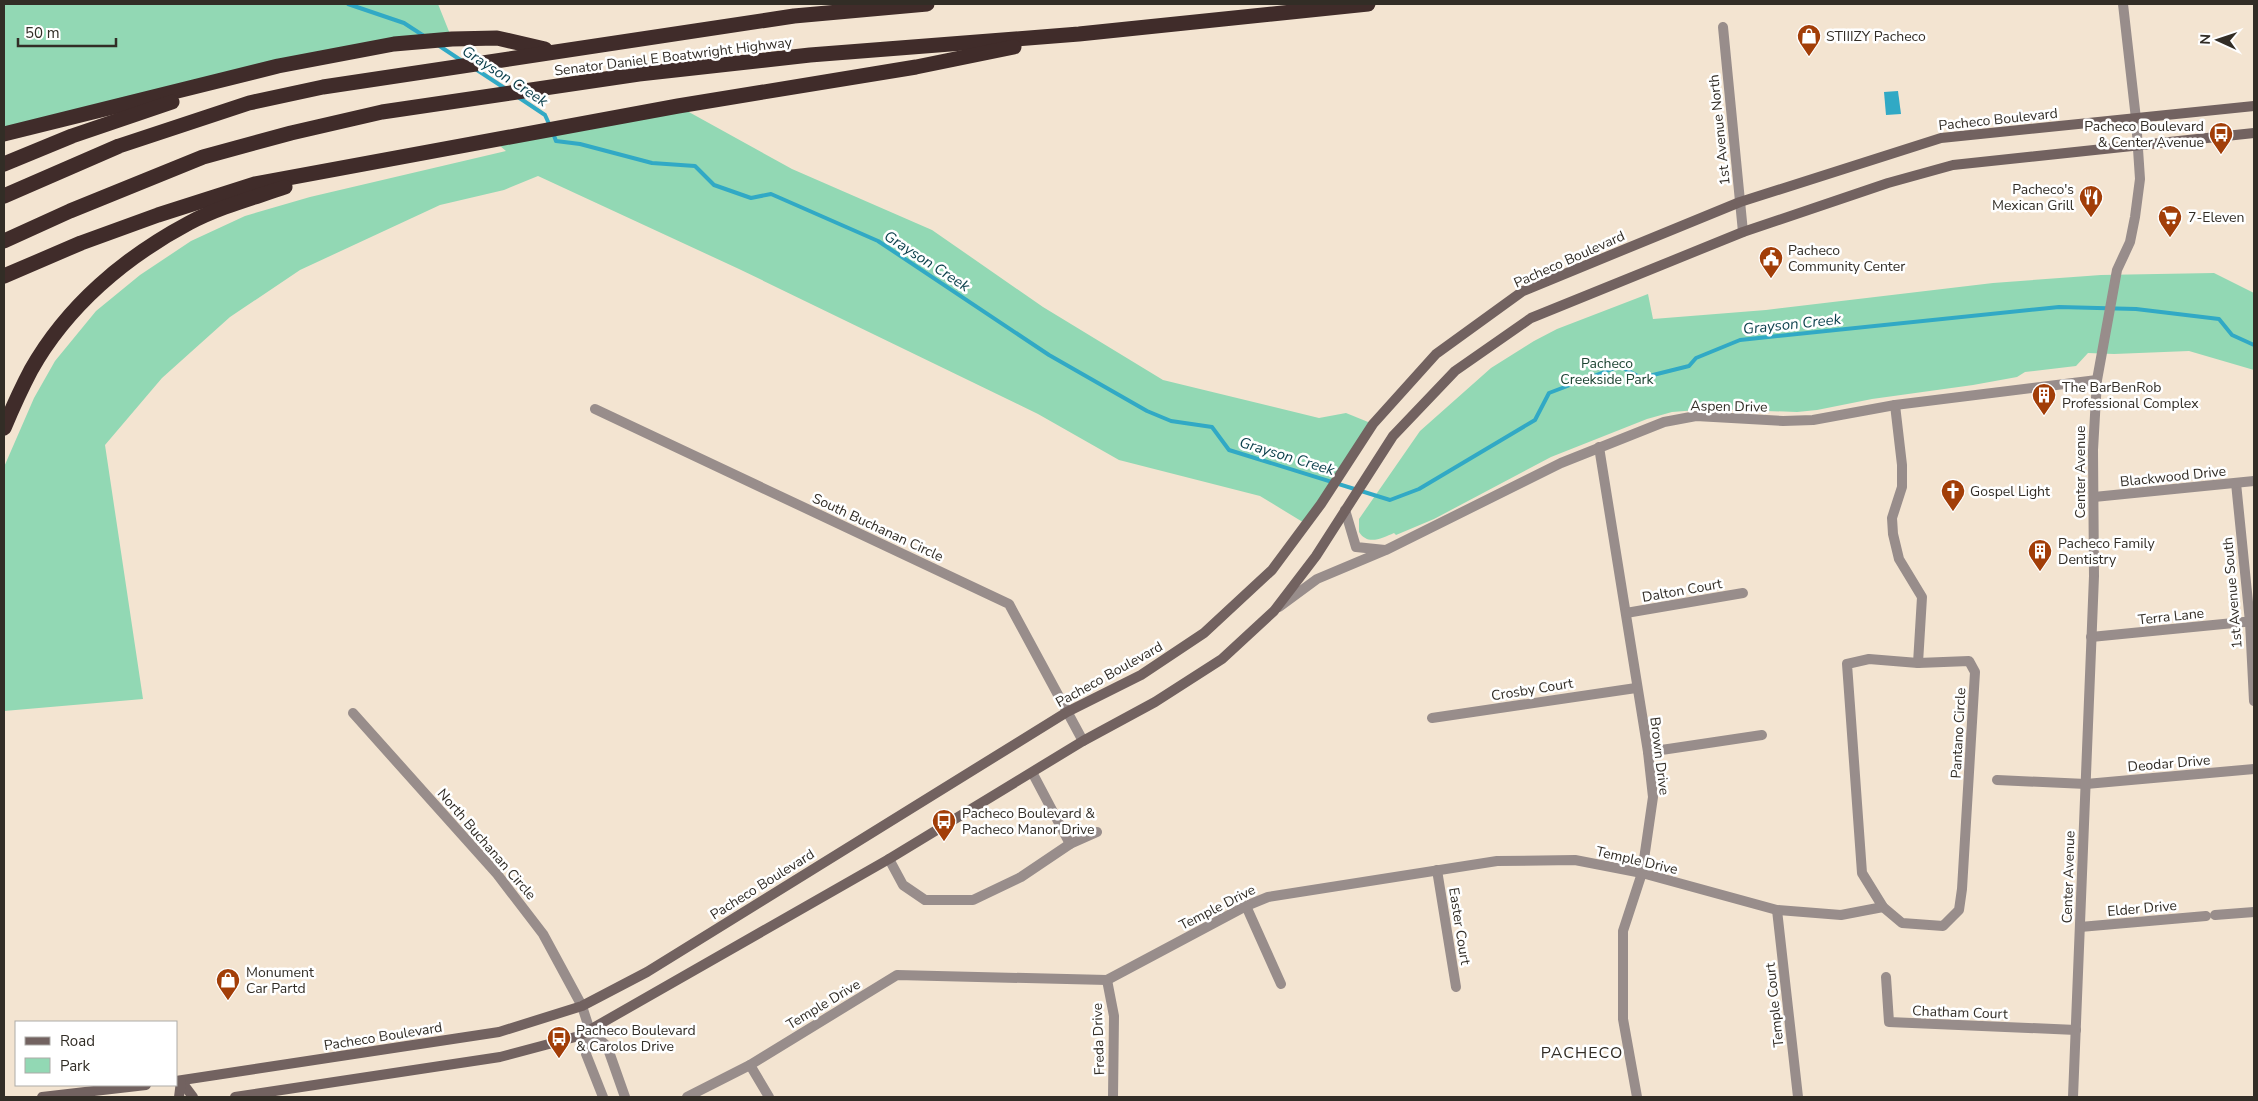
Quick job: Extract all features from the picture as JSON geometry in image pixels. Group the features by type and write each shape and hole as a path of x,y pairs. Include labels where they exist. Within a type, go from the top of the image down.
{"highway":[{"name":"Senator Daniel E Boatwright Highway","path":"4,196 119,146 249,103 323,87 794,16 927,4"},
{"name":"Senator Daniel E Boatwright Highway","path":"4,241 70,211 203,157 291,133 382,112 639,74 810,55 1079,34 1368,4"},
{"path":"4,276 158,215 255,184 678,106 916,67 1079,34"},
{"path":"4,134 278,66 394,44 452,39 497,38 554,51"},
{"path":"4,164 72,136 278,66"},
{"path":"4,428 32,369 51,341 93,291 118,268 149,246 190,222 236,202 333,170"}],"main road":[{"name":"Pacheco Boulevard","path":"179,1081 499,1032 582,1006 647,972 1067,712 1141,675 1204,633 1272,570 1321,504 1373,424 1436,354 1523,291 1740,202 1941,138 2254,106"},
{"path":"235,1097 500,1057 579,1036 889,859 1033,774 1083,741 1155,702 1222,659 1274,611 1316,556 1393,436 1455,371 1532,318 1743,232 1888,183 1954,165 2254,133"},
{"path":"178,1097 179,1081"},
{"path":"179,1081 193,1097"},
{"path":"42,1097 137,1086"}],"street":[{"name":"Center Avenue","path":"2073,1097 2091,637 2094,497 2093,450 2097,380 2116,274 2130,242 2140,179 2136,119 2123,4"},
{"name":"1st Avenue North","path":"1723,26 1743,232"},
{"name":"Aspen Drive","path":"1274,611 1317,579 1386,550 1561,463 1664,422 1696,416 1783,421 1813,420 1895,404 2097,380"},
{"path":"1895,404 1902,487 1892,518 1892,534 1899,559 1922,597 1918,663"},
{"name":"South Buchanan Circle","path":"595,409 1009,604 1083,741"},
{"name":"Brown Drive","path":"1599,447 1636,688 1648,752 1653,797 1642,873 1623,931 1623,1019 1637,1097"},
{"name":"Blackwood Drive","path":"2094,497 2254,481"},
{"name":"1st Avenue South","path":"2236,483 2252,621 2254,701"},
{"path":"1345,510 1356,547 1386,550"},
{"name":"Dalton Court","path":"1626,614 1743,593"},
{"name":"Terra Lane","path":"2091,637 2252,621"},
{"name":"Pantano Circle","path":"1870,659 1918,663 1968,661 1975,672 1962,889 1959,910 1943,926 1902,923 1883,907 1862,873 1847,664 1870,659"},
{"name":"Crosby Court","path":"1432,718 1636,688"},
{"name":"North Buchanan Circle","path":"353,713 492,868 538,926 582,1006 590,1031"},
{"path":"1648,752 1762,735"},
{"name":"Deodar Drive","path":"1997,780 2086,784 2254,769"},
{"path":"1033,774 1070,844"},
{"path":"889,859 903,885 925,900 974,900 1022,877 1070,844 1098,832"},
{"name":"Temple Drive","path":"687,1097 750,1065 897,975 1107,980 1246,906 1268,897 1437,870 1497,861 1574,860 1642,873 1777,910 1841,915 1883,907"},
{"name":"Easter Court","path":"1437,870 1456,986"},
{"path":"1246,906 1282,984"},
{"name":"Temple Court","path":"1777,910 1798,1097"},
{"name":"Elder Drive","path":"2080,927 2254,912"},
{"name":"Chatham Court","path":"1886,977 1889,1022 2076,1030"},
{"name":"Freda Drive","path":"1107,980 1114,1016 1113,1097"},
{"path":"590,1031 586,1054 602,1097"},
{"path":"590,1031 607,1046 625,1097"},
{"path":"750,1065 769,1097"}],"green space":[{"path":"4,4 438,4 452,39 394,44 4,134"},
{"path":"678,106 792,169 932,230 1043,307 1163,380 1319,418 1346,413 1373,424 1306,524 1260,496 1119,460 1038,414 739,269 538,176 504,190 440,205 300,270 230,317 162,378 105,445 143,699 4,711 4,467 34,398 55,361 96,311 140,275 191,241 245,216 310,197 506,151 494,141"},
{"name":"Pacheco Creekside Park","path":"2214,273 2254,293 2254,370 2189,351 2114,354 2088,353 2076,366 2025,372 2017,377 1872,399 1817,410 1797,412 1710,409 1672,412 1647,419 1551,457 1434,519 1396,535 1394,533 1380,539 1371,540 1359,532 1359,519 1420,431 1491,368 1557,329 1648,294 1653,319 1766,310 1993,283 2101,275"}],"water":[{"path":"1898,91 1901,114 1886,115 1884,92"}],"waterway":[{"name":"Grayson Creek","path":"348,4 404,23 424,36"},
{"name":"Grayson Creek","path":"438,45 462,61"},
{"name":"Grayson Creek","path":"474,68 506,89"},
{"name":"Grayson Creek","path":"518,97 545,115 550,126"},
{"name":"Grayson Creek","path":"553,133 556,141 580,144 652,163 695,166 714,185 751,198 771,194 878,241 1049,355 1147,411 1171,421 1212,427 1229,450 1390,500 1419,489 1535,420 1549,393 1620,366 1641,378 1689,366 1696,358 1740,340 2059,307 2136,309 2219,319 2232,335 2254,345"}],"place":[{"name":"STIIIZY Pacheco","path":"1809,57"},
{"name":"Pacheco Boulevard & Center Avenue","path":"2221,155"},
{"name":"Pacheco's Mexican Grill","path":"2091,218"},
{"name":"7-Eleven","path":"2170,238"},
{"name":"Pacheco Community Center","path":"1771,279"},
{"name":"The BarBenRob Professional Complex","path":"2044,416"},
{"name":"Gospel Light","path":"1953,512"},
{"name":"Pacheco Family Dentistry","path":"2040,572"},
{"name":"Pacheco Boulevard & Pacheco Manor Drive","path":"944,842"},
{"name":"Monument Car Partd","path":"228,1001"},
{"name":"Pacheco Boulevard & Carolos Drive","path":"559,1059"}],"district":[{"name":"PACHECO","path":"1582,1052"}]}
